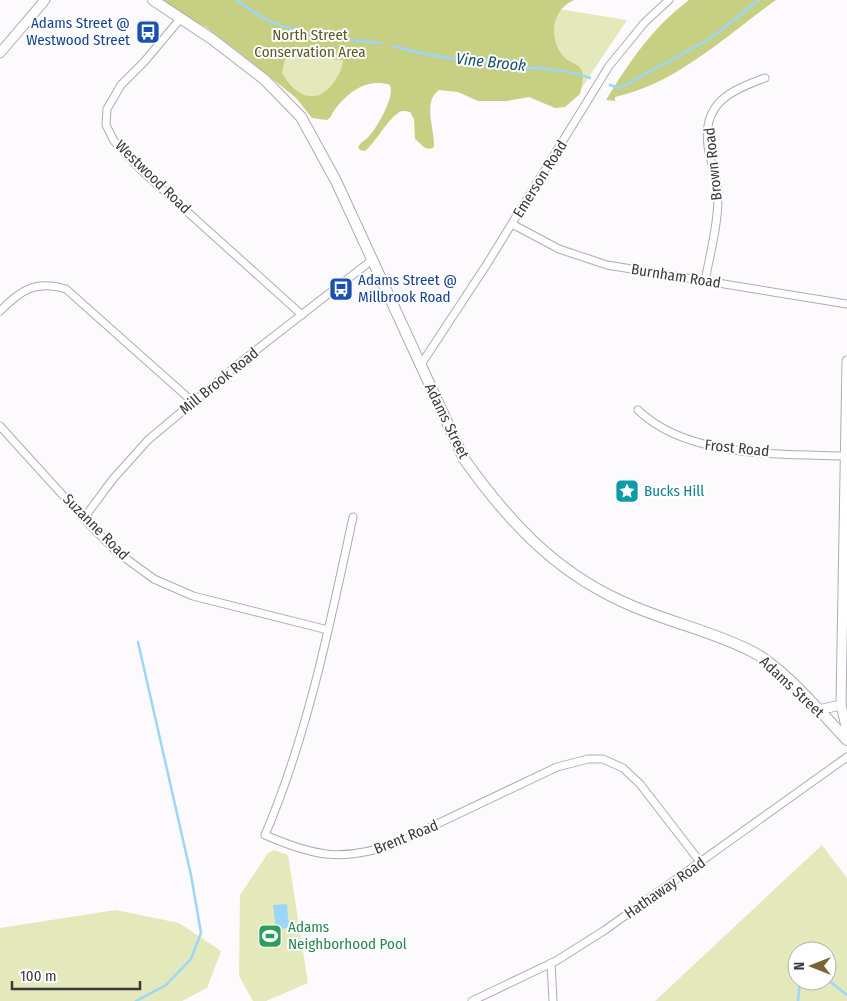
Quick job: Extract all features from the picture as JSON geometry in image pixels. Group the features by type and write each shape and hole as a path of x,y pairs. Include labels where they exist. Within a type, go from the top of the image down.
{"main road":[{"name":"Adams Street","path":"153,0 212,39 265,80 301,117 336,181 464,459 499,504 559,566 578,580 619,601 754,652 793,684 847,740"}],"street":[{"path":"0,53 45,0"},
{"name":"Emerson Road","path":"420,366 512,224 618,54 645,22 669,0"},
{"name":"Westwood Road","path":"180,18 144,62 121,85 107,109 106,125 114,140 142,171 302,315"},
{"name":"Brown Road","path":"705,281 718,198 717,182 708,145 708,122 719,102 736,89 765,78"},
{"name":"Burnham Road","path":"512,224 558,249 607,264 847,304"},
{"name":"Mill Brook Road","path":"84,518 113,479 148,440 372,260"},
{"path":"0,311 28,288 52,285 66,289 193,402"},
{"path":"847,361 841,705 847,731"},
{"name":"Frost Road","path":"638,410 659,426 704,446 846,456"},
{"name":"Suzanne Road","path":"0,426 117,552 154,579 193,596 328,630"},
{"name":"Brent Road","path":"353,517 328,630 291,767 265,836 300,850 327,856 349,856 375,851 397,844 557,767 588,759 603,759 623,768 640,784 701,863"},
{"path":"818,710 841,705"},
{"name":"Hathaway Road","path":"472,1001 551,963 605,930 847,757"},
{"path":"551,963 553,1001"}],"green space":[{"name":"North Street Conservation Area","path":"162,0 574,0 560,11 554,27 554,35 560,52 566,59 581,69 582,85 580,94 565,107 555,108 529,97 507,101 478,101 458,92 439,90 431,101 430,109 434,147 430,149 425,148 415,139 414,119 410,112 404,111 399,112 385,126 365,151 360,150 358,147 370,135 381,118 390,96 390,85 374,83 366,85 347,96 327,120 312,118 296,98 254,64 206,27 181,14","holes":["293,56 343,60 339,74 334,82 327,90 313,96 299,93 282,73 285,59"]},
{"name":"North Street Conservation Area","path":"504,0 627,20 579,92 359,58 310,111 263,61"},
{"path":"689,0 776,0 680,70 637,91 615,97 615,101 606,100 653,33"},
{"path":"822,845 847,878 847,1001 655,1001"},
{"name":"Adams Neighborhood Pool","path":"274,850 288,855 308,983 266,1001 253,1001 239,976 240,895 268,853"},
{"path":"116,910 179,923 221,951 207,988 182,1001 0,1001 0,928"}],"water":[{"path":"287,904 288,919 293,925 288,928 276,929 273,905"}],"waterway":[{"name":"Vine Brook","path":"237,0 263,18 288,28 338,38 381,43"},
{"name":"Vine Brook","path":"610,85 620,88 711,38 759,0"},
{"name":"Vine Brook","path":"393,46 446,58 556,70 590,78"},
{"path":"136,1001 166,985 191,959 201,933 191,875 138,642"},
{"path":"837,987 847,995"},
{"path":"798,1001 799,991"}],"place":[{"name":"Adams Street @ Westwood Street","path":"148,32"},
{"name":"Adams Street @ Millbrook Road","path":"341,289"},
{"name":"Bucks Hill","path":"627,491"},
{"name":"Adams Neighborhood Pool","path":"270,936"}]}
